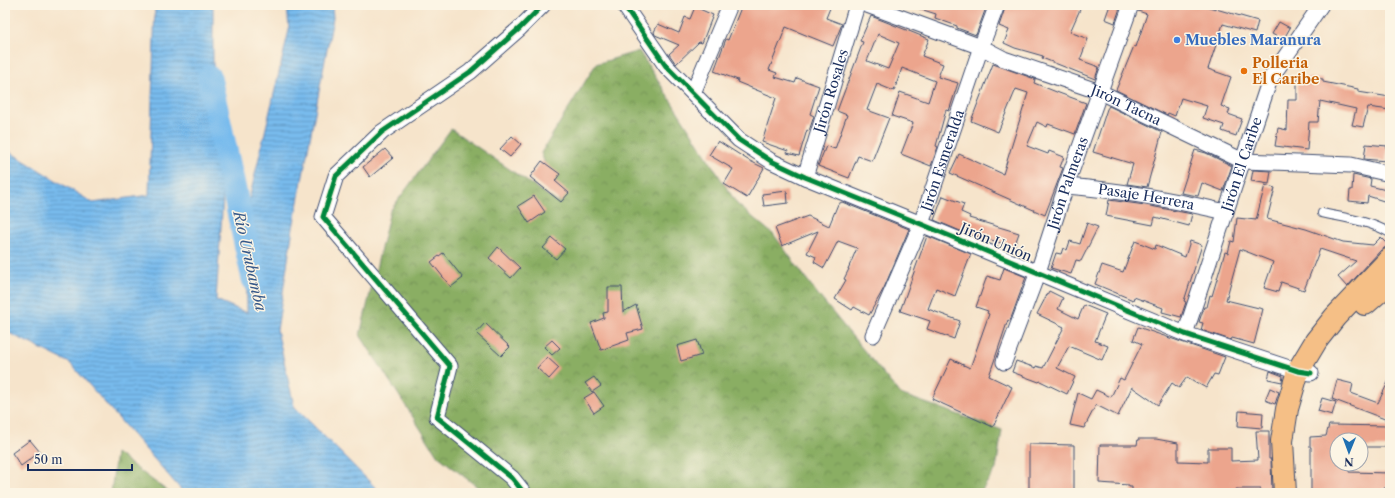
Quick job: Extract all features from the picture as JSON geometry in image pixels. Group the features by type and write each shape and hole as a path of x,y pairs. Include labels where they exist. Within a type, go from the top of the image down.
{"highway":[{"path":"1285,493 1282,441 1287,410 1305,372 1316,341 1336,317 1390,259"},
{"path":"1297,493 1292,452 1295,425 1305,372 1354,314 1390,282"}],"street":[{"path":"524,493 512,478 437,417 450,366 323,217 336,176 382,132 470,72 520,28 543,5"},
{"name":"Jirón Unión","path":"626,5 626,8 666,66 739,140 771,161 805,177 922,224 1185,334 1305,372"},
{"path":"693,93 730,5"},
{"name":"Jirón Rosales","path":"805,177 857,5"},
{"name":"Jirón Tacna","path":"867,5 980,47 1004,59 1100,92 1243,161 1351,165 1390,174"},
{"name":"Jirón Esmeralda","path":"873,335 922,224 980,47 996,5"},
{"name":"Jirón Palmeras","path":"1004,362 1038,272 1066,186 1131,5"},
{"name":"Jirón El Caribe","path":"1185,334 1270,79 1321,5"},
{"name":"Pasaje Herrera","path":"1066,186 1107,189 1226,212"}],"lane":[{"path":"1322,213 1364,222 1382,228 1390,233"}],"green space":[{"path":"639,51 737,204 774,235 819,296 900,394 1002,430 996,469 980,493 485,493 438,456 360,335 390,211 451,129 560,204 541,153 596,64"},
{"path":"116,453 170,493 111,493"}],"water":[{"path":"155,5 213,5 213,63 223,197 216,300 247,313 246,213 289,30 287,5 332,5 333,18 293,228 277,330 294,406 381,493 184,493 70,363 5,331 5,149 93,203 149,195"}],"building":[{"path":"742,5 822,5 830,8 826,18 842,24 833,46 786,27 769,70 777,73 775,77 795,83 797,78 819,86 810,114 814,116 809,131 807,130 799,156 787,153 788,151 762,142 776,98 737,82 738,80 714,71 726,39 728,40"},
{"path":"914,5 987,5 976,35 935,18 936,14 914,7"},
{"path":"1006,5 1082,5 1070,32 1088,39 1080,60 1099,67 1095,79 1042,58 1043,56 1015,48 1004,43 1009,30 999,26"},
{"path":"1110,5 1121,5 1115,23 1105,19"},
{"path":"1140,5 1202,5 1258,21 1255,33 1223,24 1208,69 1231,77 1221,106 1230,109 1228,114 1242,119 1236,136 1222,131 1224,125 1203,118 1207,106 1181,98 1175,116 1168,113 1167,115 1116,90 1134,46 1136,47 1147,14 1138,11"},
{"path":"695,7 713,15 702,43 699,42 676,64 669,54 679,45 655,35 654,32 658,24 679,33 685,17 690,19"},
{"path":"871,16 929,39 922,56 943,64 938,77 958,83 949,111 946,110 936,146 938,147 931,166 901,154 913,123 892,116 900,92 928,102 935,81 902,68 894,91 877,84 867,110 889,118 872,161 858,156 849,178 818,166 826,146 835,149 847,115 837,111 863,42 860,41","holes":["878,34 899,43 888,69 867,61"]},
{"path":"1279,22 1290,28 1283,40 1272,34"},
{"path":"993,64 1035,79 1034,83 1086,103 1075,134 1048,124 1047,127 1037,122 1027,146 1048,154 1049,151 1064,157 1060,167 1063,168 1045,215 950,173 959,154 1003,174 1028,93 1016,89 998,132 971,121"},
{"path":"1297,77 1323,79 1323,82 1358,89 1358,92 1390,97 1390,110 1368,107 1363,127 1352,125 1356,109 1320,101 1318,122 1309,122 1307,150 1275,146 1278,128 1287,130 1288,100 1297,100"},
{"path":"1109,106 1162,132 1147,187 1127,184 1133,164 1093,152"},
{"path":"512,136 521,144 510,157 500,149"},
{"path":"718,141 764,168 747,198 724,184 733,169 709,155"},
{"path":"1366,144 1387,146 1386,161 1364,159"},
{"path":"385,149 393,158 370,177 363,167"},
{"path":"1195,150 1206,153 1232,166 1223,191 1202,183 1198,196 1181,193"},
{"path":"542,161 560,174 555,181 569,193 561,202 530,177"},
{"path":"1253,170 1271,171 1269,184 1251,181"},
{"path":"1353,175 1371,179 1370,186 1390,191 1390,203 1368,196 1367,203 1349,201 1350,190 1352,190"},
{"path":"1265,185 1275,188 1267,219 1306,229 1343,242 1373,245 1381,237 1389,245 1381,250 1347,287 1338,277 1356,261 1320,249 1304,290 1281,282 1278,292 1264,288 1273,262 1240,249 1226,300 1263,309 1254,344 1232,338 1231,340 1201,330 1203,323 1199,322 1204,307 1207,307 1210,295 1212,296 1225,252 1228,253 1231,241 1234,242 1237,218 1256,220"},
{"path":"787,191 788,203 764,206 762,194"},
{"path":"534,196 545,212 529,223 518,206"},
{"path":"943,196 964,204 961,212 970,216 969,218 1019,233 1014,247 978,236 977,238 934,220"},
{"path":"1109,200 1192,214 1189,226 1155,217 1153,225 1106,216"},
{"path":"842,202 909,229 884,288 869,315 854,307 852,310 835,299 846,280 844,279 857,248 838,241 824,268 814,262 816,257 807,253 818,231 782,246 775,228 808,216 829,226 838,204"},
{"path":"1087,223 1098,227 1081,261 1076,260 1071,274 1051,268 1056,253 1061,254 1063,248 1067,250 1070,241 1080,244"},
{"path":"927,236 971,254 955,296 936,288 928,309 960,321 954,339 927,329 930,321 900,311"},
{"path":"552,238 565,249 556,259 543,248"},
{"path":"1135,241 1155,249 1156,245 1185,257 1190,241 1202,245 1184,301 1186,302 1181,317 1162,312 1163,308 1134,297 1133,300 1095,284 1102,265 1123,272"},
{"path":"498,247 520,268 511,278 489,258"},
{"path":"443,253 463,278 451,287 431,262"},
{"path":"1004,268 1026,277 1010,321 1008,320 989,376 1012,387 993,427 932,399 951,359 970,368 989,314 987,313 988,311 976,307 987,276 1000,280"},
{"path":"608,287 622,287 623,312 636,305 643,329 627,333 629,340 601,350 591,323 604,318 603,313 608,312"},
{"path":"1049,291 1063,298 1058,309 1078,319 1084,305 1106,314 1095,341 1108,346 1102,360 1069,346 1057,368 1075,377 1067,394 1040,381 1039,382 1012,372 1016,361 1036,368 1036,366 1043,368 1064,327 1037,314"},
{"path":"485,323 510,347 501,356 476,333"},
{"path":"1138,327 1225,357 1218,375 1214,374 1206,388 1187,377 1179,388 1172,383 1158,405 1132,387 1118,416 1096,405 1084,428 1070,425 1078,393 1091,399 1096,390 1111,397 1120,378 1124,380 1142,344 1133,340"},
{"path":"552,340 560,348 552,355 544,347"},
{"path":"697,340 702,355 681,361 677,346"},
{"path":"547,357 559,368 549,379 537,368"},
{"path":"1270,371 1283,376 1282,382 1268,379"},
{"path":"594,377 601,386 592,392 585,383"},
{"path":"1390,378 1390,421 1332,399 1337,380 1353,384 1351,393 1378,403"},
{"path":"1270,388 1279,392 1275,404 1265,400"},
{"path":"594,392 604,406 594,413 584,398"},
{"path":"1322,398 1336,402 1332,415 1318,411"},
{"path":"1239,411 1263,413 1262,428 1238,426"},
{"path":"1329,425 1390,426 1390,447 1369,447 1369,432 1329,432 1329,472 1390,473 1390,488 1383,488 1383,493 1311,493 1310,437 1326,436"},
{"path":"1256,431 1269,431 1269,459 1271,459 1272,493 1261,493 1261,489 1236,489 1236,493 1132,493 1132,487 1129,487 1129,485 1099,483 1100,445 1137,445 1138,439 1156,439 1178,443 1178,461 1208,462 1208,448 1231,448 1231,461 1258,460"},
{"path":"30,440 40,452 21,466 12,453"},
{"path":"1029,444 1074,445 1074,493 1029,493"}],"waterway":[{"name":"Río Urubamba","path":"209,78 254,279"}],"cycle path":[{"path":"524,493 512,478 437,417 450,366 323,217 336,176 382,132 470,72 520,28 543,5"},
{"path":"626,5 626,8 666,66 739,140 771,161 805,177 1185,334 1298,371 1311,373"}],"place":[{"name":"Muebles Maranura","path":"1177,40"},
{"name":"Polleria El Caribe","path":"1244,71"}]}
